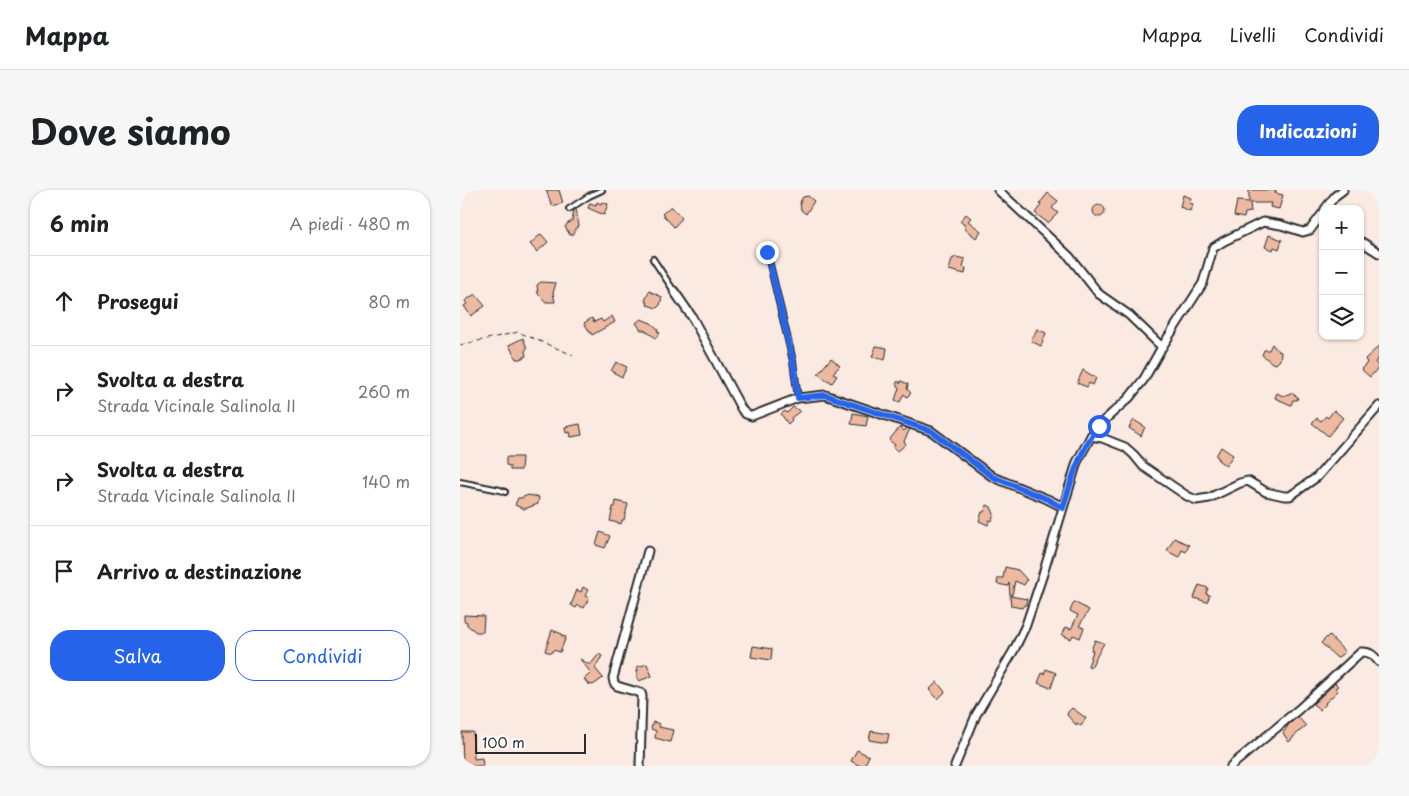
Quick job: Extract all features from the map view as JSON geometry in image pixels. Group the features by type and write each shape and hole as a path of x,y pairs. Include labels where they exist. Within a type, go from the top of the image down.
{"street":[{"path":"998,190 1069,256 1099,294 1129,314 1162,347"},
{"path":"1328,205 1343,190"},
{"path":"955,766 976,715 1014,650 1026,625 1044,574 1078,462 1091,436 1129,398 1144,379 1162,347 1204,283 1214,248 1263,222 1282,225 1303,232 1310,230 1319,220"},
{"path":"1364,244 1379,253"},
{"path":"674,291 692,317 742,410 746,414 752,416 798,398 825,395 931,431 993,477 1047,499 1063,508"},
{"path":"1091,436 1102,438 1124,447 1143,466 1196,500 1209,498 1240,482 1248,481 1266,492 1290,496 1317,477 1379,406"},
{"path":"640,766 642,696 641,693 617,686 613,678 648,551"},
{"path":"1231,766 1361,652 1370,654 1379,662"}],"lane":[{"path":"569,209 602,190"},
{"path":"767,252 793,361 798,398"},
{"path":"653,259 674,291"},
{"path":"460,482 505,492"}],"path":[{"path":"460,345 518,332 573,356"}],"building":[{"path":"546,190 559,190 563,203 552,206"},
{"path":"1249,190 1276,190 1275,193 1283,195 1279,209 1270,207 1271,203 1250,203 1251,212 1245,213 1244,218 1234,216 1237,201 1249,202"},
{"path":"1048,193 1058,201 1052,208 1058,213 1048,223 1035,213 1041,205 1039,204"},
{"path":"1183,195 1191,198 1189,203 1193,204 1190,211 1180,207"},
{"path":"808,196 814,201 806,214 801,210 800,202 803,197"},
{"path":"597,202 608,204 604,215 588,208 590,203 596,205"},
{"path":"1101,205 1104,206 1104,216 1097,217 1094,216 1093,209 1094,206"},
{"path":"671,206 682,218 674,227 662,214"},
{"path":"576,209 579,226 570,235 565,227 572,221 574,210"},
{"path":"966,214 971,218 968,221 981,231 976,238 965,229 965,224 960,221"},
{"path":"541,234 548,242 537,252 530,244"},
{"path":"1269,235 1282,240 1279,249 1274,247 1273,250 1265,247"},
{"path":"956,257 965,259 963,267 966,268 965,274 949,270 952,259"},
{"path":"541,282 556,283 553,293 555,302 546,302 538,294 537,285"},
{"path":"649,291 662,297 657,308 647,305 648,303 645,301"},
{"path":"475,294 485,306 471,316 464,306 467,304 465,301"},
{"path":"612,316 615,322 592,335 584,323 592,318 594,322 601,319 603,322"},
{"path":"641,319 651,323 658,329 657,331 660,333 656,338 641,330 636,323"},
{"path":"1037,329 1046,333 1041,346 1031,341"},
{"path":"523,338 527,348 525,351 526,356 516,359 509,345"},
{"path":"1272,344 1281,352 1280,360 1276,364 1262,355 1264,350 1269,350"},
{"path":"876,346 887,348 885,360 872,357"},
{"path":"1379,346 1379,358 1375,362 1379,367 1370,377 1361,369 1367,363 1365,359"},
{"path":"831,358 840,366 833,373 837,376 832,383 818,374"},
{"path":"616,362 627,367 622,377 611,371"},
{"path":"1083,370 1096,378 1093,385 1089,383 1087,387 1077,383"},
{"path":"898,381 900,384 901,381 908,384 907,389 911,393 907,397 904,394 900,402 895,400 899,388 896,384"},
{"path":"1277,393 1283,396 1291,393 1298,397 1297,400 1293,400 1291,405 1275,398"},
{"path":"793,407 800,411 791,418 792,420 788,424 781,414 785,411 787,413"},
{"path":"1334,410 1343,418 1328,436 1312,423 1317,418 1321,421 1326,416 1328,418"},
{"path":"853,413 868,416 866,426 851,424"},
{"path":"1134,420 1145,427 1141,436 1129,428"},
{"path":"580,424 582,435 571,437 570,432 566,433 565,427"},
{"path":"900,427 904,431 907,428 910,429 904,441 906,444 898,451 893,448 895,445 889,440"},
{"path":"1221,447 1233,455 1226,466 1216,456"},
{"path":"506,457 522,457 521,470 510,470 510,466 506,465"},
{"path":"528,495 539,497 538,504 524,509 515,505 518,498"},
{"path":"616,501 628,504 624,520 622,520 621,524 610,521"},
{"path":"987,505 991,507 994,514 992,521 989,520 988,525 979,521"},
{"path":"600,532 610,536 605,548 596,545"},
{"path":"1174,538 1189,545 1186,552 1182,550 1179,557 1167,551"},
{"path":"1005,567 1018,570 1027,580 1024,585 1015,581 1012,595 1010,595 1009,583 1008,586 997,584 998,578 1003,578"},
{"path":"1199,585 1208,588 1206,594 1210,595 1207,602 1194,598"},
{"path":"583,587 588,590 585,596 589,598 584,608 578,605 576,608 571,605 577,590 581,592"},
{"path":"1010,596 1027,599 1026,605 1022,608 1011,606"},
{"path":"1074,602 1089,610 1079,626 1084,628 1080,638 1073,635 1071,639 1062,635 1066,627 1071,629 1078,615 1070,611"},
{"path":"464,615 484,616 483,632 476,632 467,625 467,622 464,621"},
{"path":"552,630 566,637 560,652 553,650 551,653 545,651"},
{"path":"1329,635 1345,652 1337,658 1321,643"},
{"path":"1095,640 1104,643 1091,667 1088,666"},
{"path":"753,646 772,649 771,660 751,657"},
{"path":"599,654 602,656 595,668 603,678 593,685 588,684 584,679 591,673 580,659 590,665"},
{"path":"647,664 652,676 639,681 636,672 638,671 637,667"},
{"path":"1046,669 1056,673 1051,688 1038,683"},
{"path":"937,682 945,692 938,699 929,690"},
{"path":"1335,683 1338,686 1335,688 1338,691 1320,710 1313,704"},
{"path":"1072,708 1086,718 1081,726 1077,723 1076,725 1067,715"},
{"path":"1298,717 1306,726 1289,742 1283,733 1289,724"},
{"path":"653,722 660,724 659,727 673,730 670,742 655,738 656,731 651,729"},
{"path":"871,731 889,734 887,743 869,740"},
{"path":"462,732 473,732 474,759 482,758 483,766 463,766"},
{"path":"857,750 869,756 864,766 851,761"}],"route":[{"path":"767,252 793,361 798,398 825,395 931,431 993,477 1047,499 1063,508 1078,462 1091,436 1099,426"}]}
